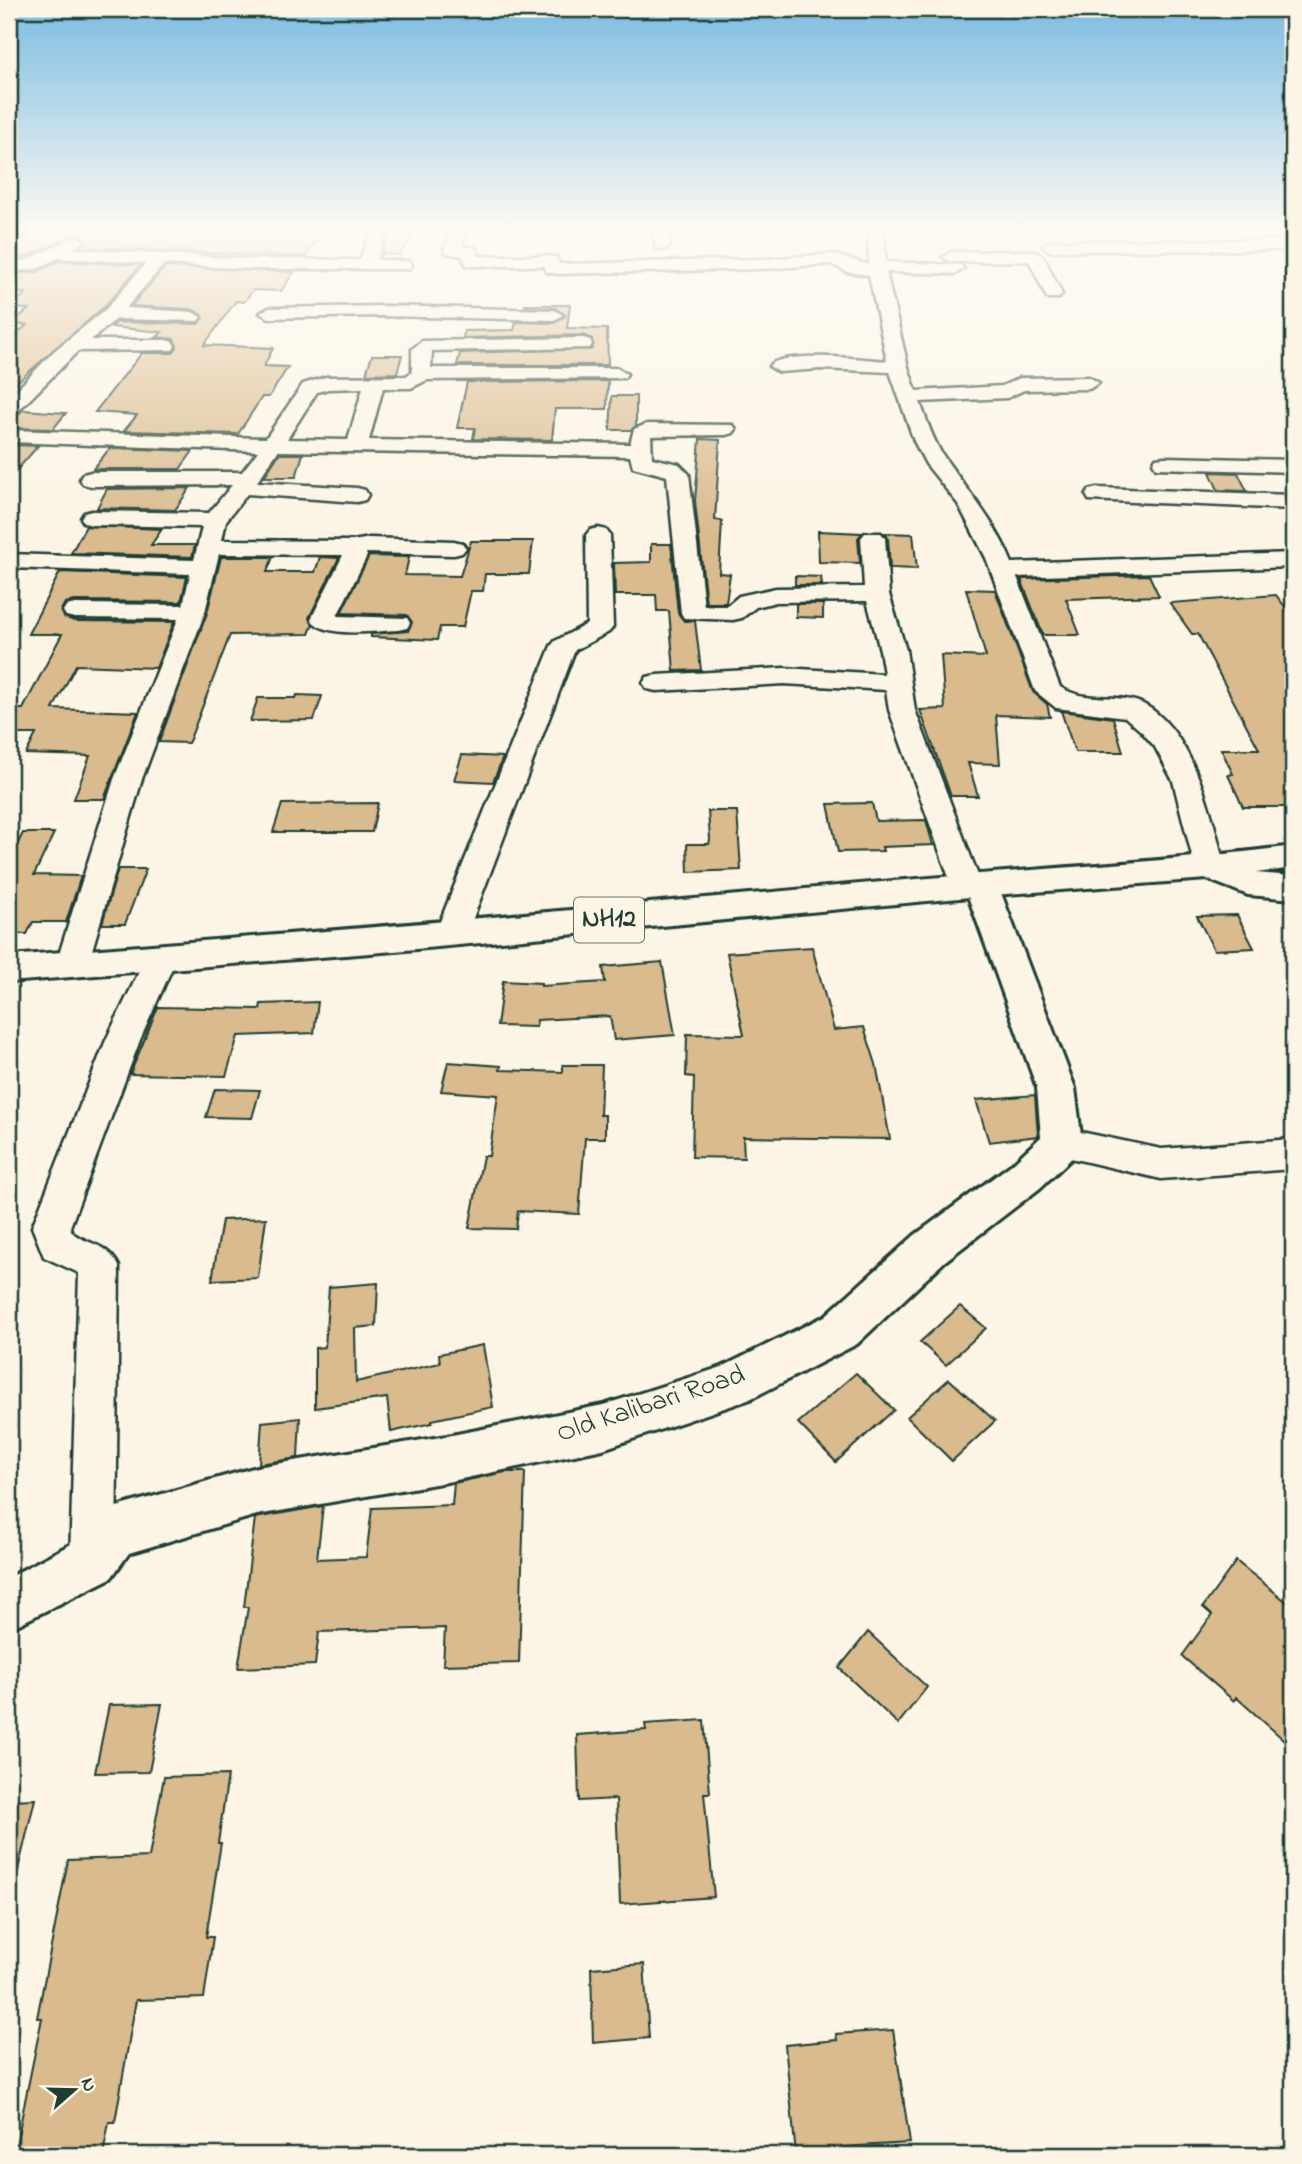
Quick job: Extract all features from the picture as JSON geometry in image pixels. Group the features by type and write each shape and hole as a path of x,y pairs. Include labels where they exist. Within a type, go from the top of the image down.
{"main road":[{"name":"NH12","path":"9,969 452,934 974,886 1210,868"},
{"path":"1210,868 1248,884 1286,877"},
{"path":"974,886 1056,1087 1062,1143"},
{"name":"Old Kalibari Road","path":"9,1604 93,1560 113,1533 257,1491 447,1459 603,1427 732,1385 841,1330 930,1248 1026,1176 1062,1143"}],"street":[{"path":"9,409 87,333"},
{"path":"416,333 415,343 421,349 422,374"},
{"path":"890,333 898,367 927,448 968,502 1003,570 1048,691 1065,702 1133,710 1165,743 1192,789 1210,868"},
{"path":"421,349 436,344 583,344"},
{"path":"72,345 166,346"},
{"path":"779,366 821,363 898,367"},
{"path":"72,964 128,779 192,612 215,520 273,445 310,388 326,383 411,382 422,374 617,374"},
{"path":"908,397 1012,392 1020,384 1089,383"},
{"path":"9,384 32,384"},
{"path":"357,446 374,384"},
{"path":"726,429 647,430 640,433 639,458 645,464 671,469 678,474 693,613 733,613 748,601 776,595 877,594"},
{"path":"9,436 273,445 639,450"},
{"path":"1164,463 1293,466"},
{"path":"91,479 245,483 357,495"},
{"path":"1097,495 1293,502"},
{"path":"92,518 215,520"},
{"path":"452,934 564,646 600,627 598,535"},
{"path":"873,538 877,594 900,683 902,710 974,886"},
{"path":"9,561 206,557 353,548 370,544 454,548"},
{"path":"353,548 355,556 323,619 332,624 398,623"},
{"path":"1003,570 1291,560"},
{"path":"75,611 192,612"},
{"path":"656,683 784,676 900,683"},
{"path":"93,1560 99,1266 92,1258 58,1248 53,1240 51,1227 123,1040 161,957"},
{"path":"1062,1143 1161,1164 1293,1154"}],"building":[{"path":"17,333 74,333 9,389 9,340"},
{"path":"161,333 213,333 204,345 273,348 264,366 288,367 269,397 262,397 238,434 124,431 137,415 95,412 142,353 173,353 177,347 174,339 157,337"},
{"path":"464,333 607,333 608,365 457,365 460,353 592,349 592,339 583,335 463,338"},
{"path":"372,355 402,355 397,373 366,374"},
{"path":"608,381 607,409 555,409 552,440 473,439 475,428 457,428 467,382"},
{"path":"612,396 636,396 636,426 631,430 610,430"},
{"path":"23,410 66,413 53,429 9,428 9,423"},
{"path":"700,439 720,440 715,520 722,521 719,573 730,574 726,603 706,603 695,501"},
{"path":"9,445 38,446 9,479"},
{"path":"110,448 193,451 180,469 93,469"},
{"path":"279,454 303,454 296,477 264,477"},
{"path":"1210,472 1238,473 1247,491 1218,490"},
{"path":"190,488 175,510 97,508 107,489"},
{"path":"86,526 162,529 151,545 195,545 192,557 71,553"},
{"path":"818,531 862,533 858,538 860,563 819,562"},
{"path":"885,533 913,534 917,569 890,568 888,538"},
{"path":"471,541 533,541 529,574 485,574 483,591 471,591 463,627 440,627 437,640 371,637 371,634 408,631 412,622 407,615 341,613 369,556 409,557 405,575 460,576"},
{"path":"651,544 671,544 678,613 684,621 695,621 701,670 674,671 669,611 657,611 656,595 615,595 614,563 651,562"},
{"path":"221,557 273,557 267,572 315,572 320,557 339,558 309,618 313,624 309,634 230,635 188,743 159,742 207,613"},
{"path":"60,572 187,577 181,602 75,601 65,603 61,610 64,617 74,621 174,622 156,668 76,665 53,709 138,712 104,799 74,799 90,756 26,754 36,734 9,734 9,709 23,709 62,634 28,634"},
{"path":"1149,575 1159,596 1066,599 1080,635 1043,635 1021,579"},
{"path":"795,576 821,577 822,585 795,585"},
{"path":"966,589 995,590 1033,692 1047,704 1050,717 996,715 1000,764 968,763 978,796 951,796 920,710 945,709 941,655 986,657"},
{"path":"1276,595 1293,617 1293,807 1243,807 1228,775 1233,774 1221,749 1259,749 1198,634 1192,634 1170,603"},
{"path":"796,604 823,604 823,618 796,617"},
{"path":"297,695 322,696 314,720 250,721 258,698 296,698"},
{"path":"1061,711 1113,718 1123,752 1075,752"},
{"path":"462,755 503,757 493,782 454,780"},
{"path":"378,803 372,832 273,832 282,804"},
{"path":"872,803 876,821 926,820 933,845 882,847 883,851 838,852 828,804"},
{"path":"708,811 737,811 741,870 688,872 687,844 709,844"},
{"path":"23,833 54,833 34,875 81,876 66,922 33,922 27,934 9,934 9,861"},
{"path":"118,869 146,869 125,924 102,924"},
{"path":"1237,915 1254,948 1214,950 1197,916"},
{"path":"812,947 834,1030 864,1027 876,1064 890,1139 743,1137 744,1158 692,1157 694,1077 686,1076 687,1034 744,1035 727,953"},
{"path":"662,962 675,1035 614,1040 610,1016 537,1020 536,1027 497,1026 503,981 541,983 541,986 605,982 603,967"},
{"path":"318,1002 314,1033 238,1036 226,1076 130,1074 158,1007 260,1009 261,1004"},
{"path":"448,1062 501,1066 500,1070 563,1072 563,1065 602,1065 600,1115 605,1115 605,1138 585,1138 579,1214 518,1211 516,1229 469,1228 483,1156 489,1156 498,1095 441,1091"},
{"path":"215,1089 260,1090 252,1118 206,1117"},
{"path":"1035,1095 1038,1136 989,1142 976,1100"},
{"path":"266,1218 258,1278 212,1280 222,1220"},
{"path":"378,1283 376,1326 355,1328 356,1382 440,1363 439,1354 483,1345 493,1407 391,1432 387,1398 315,1408 315,1348 325,1347 329,1287"},
{"path":"960,1306 986,1328 946,1365 920,1342"},
{"path":"856,1373 894,1410 836,1462 798,1423"},
{"path":"949,1379 995,1421 952,1461 907,1417"},
{"path":"300,1418 298,1458 259,1464 262,1422"},
{"path":"505,1472 525,1472 519,1663 443,1665 445,1628 319,1632 315,1665 238,1668 248,1607 244,1607 255,1518 323,1506 317,1559 366,1557 372,1508 452,1505 454,1483"},
{"path":"1236,1561 1293,1607 1293,1748 1236,1697 1234,1701 1182,1656 1212,1615 1203,1607"},
{"path":"868,1632 927,1687 898,1724 839,1668"},
{"path":"162,1704 149,1772 95,1773 109,1705"},
{"path":"704,1720 710,1793 704,1793 714,1897 620,1904 616,1799 579,1801 577,1735 646,1730 645,1724"},
{"path":"228,1775 218,1843 221,1843 206,1937 213,1937 204,1998 136,2000 115,2122 109,2122 103,2155 14,2155 42,2018 37,2018 68,1860 149,1857 164,1777"},
{"path":"35,1799 18,1870 9,1869 9,1800"},
{"path":"644,1964 649,2038 593,2043 591,1968"},
{"path":"893,2030 910,2143 842,2147 842,2153 796,2155 785,2045 837,2040 836,2034"}]}
